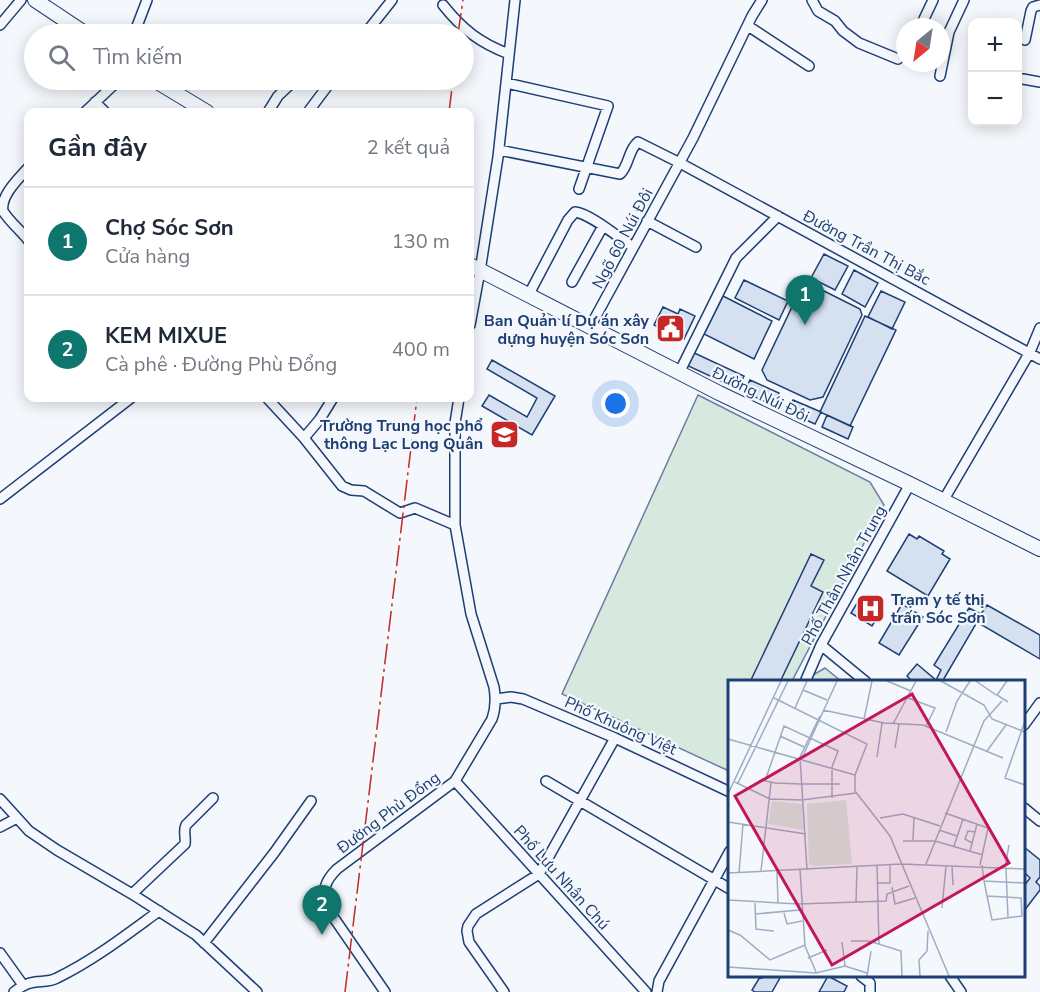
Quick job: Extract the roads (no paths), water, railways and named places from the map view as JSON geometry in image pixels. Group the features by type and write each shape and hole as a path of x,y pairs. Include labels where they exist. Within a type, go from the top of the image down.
{"main road":[{"path":"35,0 71,24"},
{"path":"171,90 200,108"},
{"name":"Đường Núi Đôi","path":"475,268 679,373 1040,549"}],"street":[{"path":"0,25 21,0"},
{"path":"138,24 147,0"},
{"path":"373,24 392,0"},
{"path":"475,268 499,150 515,0"},
{"name":"Ngõ 60 Núi Đôi","path":"590,327 680,163 762,0"},
{"path":"812,0 819,10 859,43 896,59"},
{"path":"924,18 933,0"},
{"path":"940,76 949,32 964,0"},
{"path":"443,5 459,24"},
{"path":"1025,40 1031,10 1040,5"},
{"path":"748,26 809,66"},
{"path":"474,36 509,54"},
{"path":"1023,79 1040,82"},
{"path":"506,83 608,106 579,189"},
{"path":"89,108 108,90"},
{"path":"270,108 284,90"},
{"path":"311,108 324,90"},
{"path":"95,102 101,108"},
{"name":"Đường Trần Thị Bắc","path":"586,168 623,172 633,146 638,142 1040,359"},
{"path":"499,150 586,168"},
{"path":"24,172 9,187 2,207 4,213 24,236"},
{"path":"528,296 568,220 575,212 603,226 633,247"},
{"path":"679,373 736,258 778,216"},
{"path":"647,221 696,248"},
{"path":"572,282 603,226"},
{"path":"943,501 1030,352 1040,328"},
{"path":"0,500 126,402"},
{"path":"271,402 304,438 342,486 369,493 400,513 415,508 455,525"},
{"path":"304,438 331,402"},
{"path":"459,402 456,423 455,525 471,614 496,699"},
{"name":"Phố Thân Nhân Trung","path":"805,680 821,645 910,484"},
{"path":"821,645 865,680"},
{"name":"Phố Khuông Việt","path":"496,699 511,697 523,699 615,738 728,792"},
{"name":"Đường Phù Đổng","path":"385,992 325,905 324,888 329,877 337,869 455,781 492,719 496,710 496,699"},
{"path":"1025,722 1040,703"},
{"path":"504,992 469,942 468,926 476,914 539,874 615,738"},
{"name":"Phố Lưu Nhân Chú","path":"455,781 644,991"},
{"path":"546,781 728,888"},
{"path":"132,894 185,844 186,825 213,798"},
{"path":"0,800 29,831 196,935 257,992"},
{"path":"204,942 274,854 312,801"},
{"path":"1025,810 1040,821"},
{"path":"0,827 17,818"},
{"path":"657,992 659,981 728,853"},
{"path":"14,992 34,982 54,980 62,976 109,948 159,911"},
{"path":"0,953 23,986"},
{"path":"863,977 870,983 870,992"},
{"path":"951,977 961,992"},
{"path":"644,991 659,981"}],"place":[{"name":"Chợ Sóc Sơn","path":"805,325"},
{"name":"Ban Quản lí Dự án xây dựng huyện Sóc Sơn","path":"670,329"},
{"name":"Trường Trung học phổ thông Lạc Long Quân","path":"504,434"},
{"name":"Trạm y tế thị trấn Sóc Sơn","path":"870,608"},
{"name":"KEM MIXUE","path":"322,935"}]}
